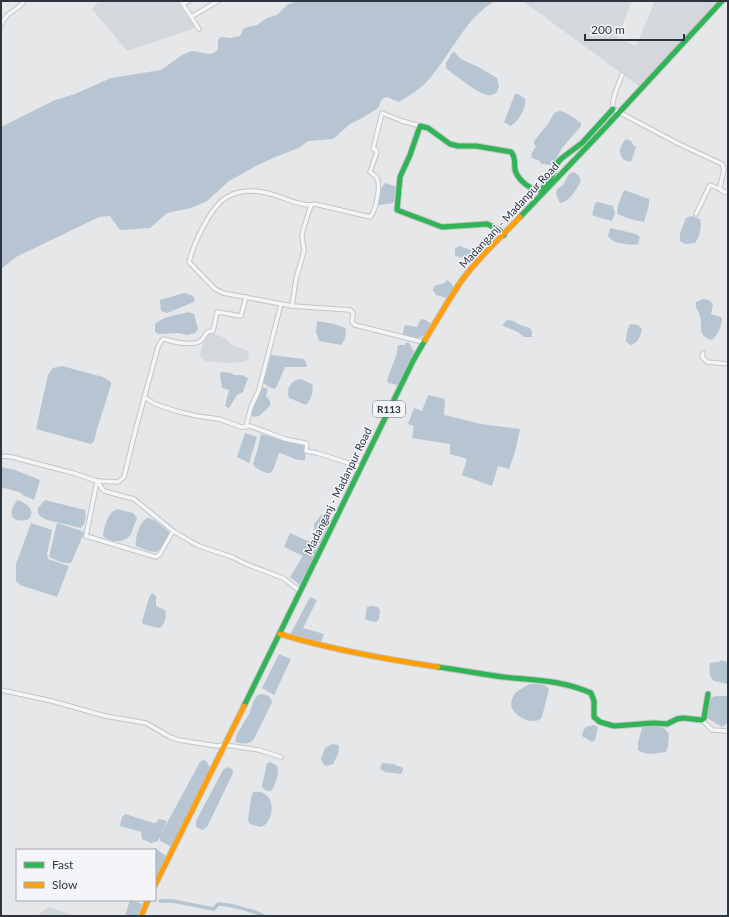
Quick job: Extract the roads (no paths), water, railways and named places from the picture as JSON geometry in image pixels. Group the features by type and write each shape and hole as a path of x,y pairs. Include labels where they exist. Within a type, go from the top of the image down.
{"main road":[{"name":"Madanganj - Madanpur Road","path":"156,883 423,342 445,306 463,279 480,259 619,113 722,1"},
{"path":"504,235 498,229 487,224 442,227 397,210 400,177 410,155 420,126 428,128 450,144 463,147 476,146 511,152 514,155 514,169 516,174 527,186 534,190 540,191 544,188 562,157 572,152 582,143 613,109"},
{"path":"280,634 333,650 449,670 469,671 568,684 591,693 594,701 594,717 603,724 669,724 677,719 684,718 702,720 704,718 708,694"},
{"path":"141,916 148,901"}],"street":[{"path":"1,25 7,14 18,8 24,1"},
{"path":"189,1 182,3 199,29"},
{"path":"191,17 218,1"},
{"path":"622,75 612,105 613,109 679,144 722,164 724,169 720,187 722,191"},
{"path":"420,126 382,113 373,149 376,150 376,155 370,172 376,176 378,182 377,200 374,212 370,218 315,204 302,204 268,193 249,191 234,194 227,197 212,212 204,225 189,262 218,291 246,298 292,306 350,310 353,313 352,322 355,325 423,342"},
{"path":"696,214 710,185 728,193"},
{"path":"292,306 296,279 304,251 302,236 303,230 311,205"},
{"path":"1,456 12,457 97,481 118,482 124,477 144,397 158,347 162,340 164,338 185,343 198,342 207,332 213,331 217,312 241,316 246,298"},
{"path":"246,427 251,407 260,390 281,304"},
{"path":"702,353 702,357 706,362 728,364"},
{"path":"144,397 155,404 176,411 218,419 241,427 250,426 285,439 306,443 306,451 361,467"},
{"path":"97,481 86,536 158,557 163,551 172,532"},
{"path":"97,481 104,491 134,499 172,532 200,546 232,557 261,571 282,578 290,582 300,591"},
{"path":"1,690 52,701 105,716 146,723 170,737 179,740 217,746 225,745 259,750 281,757"},
{"path":"702,720 712,730 728,731"}],"water":[{"path":"297,1 495,1 476,16 467,26 438,68 416,91 399,102 387,97 382,99 378,108 350,124 333,139 308,141 299,148 256,166 229,181 207,201 191,208 167,213 150,228 120,230 110,216 99,217 16,257 1,269 1,127 55,100 75,94 111,78 161,70 182,55 192,51 209,54 214,53 218,49 218,40 221,37 231,38 240,36 244,28 257,25 267,18 277,15 287,5"},
{"path":"454,52 461,59 497,78 499,86 493,95 481,93 469,86 446,68 446,63"},
{"path":"515,94 518,94 525,99 525,102 523,111 518,119 513,125 510,126 504,122"},
{"path":"560,111 568,114 581,123 581,126 562,148 551,165 541,164 540,161 532,158 531,155 536,146 534,141 548,124 554,113"},
{"path":"626,139 631,141 636,147 631,162 624,160 620,152 622,144"},
{"path":"573,172 579,176 580,183 567,200 560,203 556,194 557,189 563,185 569,174"},
{"path":"385,183 397,187 394,200 393,203 379,205 379,191"},
{"path":"624,190 649,199 649,205 644,222 617,214 618,205"},
{"path":"598,202 613,206 615,213 612,221 592,215 595,203"},
{"path":"691,216 700,219 700,231 695,243 685,244 680,241 680,233 686,218"},
{"path":"610,228 636,234 640,237 638,244 626,244 613,240 608,236"},
{"path":"459,246 474,251 476,256 472,262 455,256 455,249"},
{"path":"447,280 454,288 450,296 447,298 436,295 433,290 434,286 445,283"},
{"path":"184,293 195,298 194,302 167,313 161,311 160,300"},
{"path":"703,299 709,300 713,304 711,314 721,317 722,319 719,331 712,340 702,334 700,315 696,307 696,302"},
{"path":"189,312 194,314 198,329 195,333 187,335 179,333 159,334 155,332 155,324 158,321 166,317"},
{"path":"421,319 426,320 431,324 422,337 416,338 403,334 404,327 406,325 417,327"},
{"path":"507,320 514,321 520,325 530,328 532,337 524,337 518,332 503,326"},
{"path":"317,321 334,324 345,328 345,337 341,345 319,341 316,332"},
{"path":"630,324 638,325 642,329 637,341 631,345 626,342"},
{"path":"407,342 414,352 401,383 398,385 388,383 387,380 397,353 398,345 405,345"},
{"path":"271,355 304,359 307,365 306,367 285,367 275,389 263,383"},
{"path":"62,366 103,377 111,382 94,441 91,444 36,429 48,375 53,368"},
{"path":"223,372 234,375 242,375 248,378 243,392 237,395 229,408 225,406 229,390 222,388 220,373"},
{"path":"300,379 312,384 312,395 306,405 289,398 288,395 291,384"},
{"path":"262,387 268,389 266,396 270,401 270,406 259,416 254,417 251,415 252,411"},
{"path":"428,395 445,399 444,415 481,424 520,429 515,452 509,469 498,466 492,486 462,475 467,459 450,454 450,444 412,438 414,426 408,424 414,408 422,411"},
{"path":"245,433 257,437 249,463 237,457"},
{"path":"261,434 305,445 305,460 296,459 279,453 273,470 270,473 258,469 253,464"},
{"path":"1,467 15,470 40,480 34,500 19,492 1,487"},
{"path":"18,500 27,505 31,510 29,519 19,520 13,517 12,509"},
{"path":"45,500 85,510 86,515 83,526 81,528 47,520 40,516 38,513 38,508"},
{"path":"117,509 133,513 137,518 130,536 120,541 113,541 103,536 105,524 109,516"},
{"path":"322,514 330,517 331,521 320,543 312,540 316,532 314,529 314,524"},
{"path":"148,518 154,520 169,532 163,546 156,552 148,551 136,546 137,534 140,526"},
{"path":"31,523 52,530 47,554 48,559 69,566 57,597 20,585 16,581 16,564"},
{"path":"57,523 84,533 71,563 62,562 49,557"},
{"path":"290,533 319,546 300,585 290,577 303,556 284,547"},
{"path":"152,593 156,596 156,606 165,610 166,612 166,617 160,628 143,624 142,622 149,598"},
{"path":"310,597 317,600 303,628 324,634 320,645 290,635"},
{"path":"373,606 380,610 379,619 376,622 365,619 367,607"},
{"path":"279,654 291,659 274,695 262,688"},
{"path":"721,660 728,662 728,684 714,681 710,675 710,663 719,662"},
{"path":"529,684 543,685 549,689 542,717 539,720 534,721 521,718 512,708 511,702 514,695"},
{"path":"262,694 269,696 272,702 254,739 245,744 235,742 237,734 249,714 254,700 258,695"},
{"path":"716,696 728,696 728,723 722,727 707,718 710,698"},
{"path":"594,725 598,727 595,740 592,742 582,736 586,727"},
{"path":"657,725 665,729 669,734 666,752 648,754 638,750 638,743 642,728"},
{"path":"332,744 338,745 338,754 333,764 327,766 324,765 321,759 325,748"},
{"path":"203,760 206,761 211,769 173,847 160,841 160,837 158,841 151,843 142,839 141,832 120,826 122,817 125,814 154,823 159,819 167,821 161,834 200,762"},
{"path":"270,762 276,765 278,775 271,791 268,791 262,786 267,763"},
{"path":"382,763 393,764 403,768 403,770 401,774 385,772 380,769"},
{"path":"227,767 232,769 233,773 207,827 202,830 196,827 196,821 223,770"},
{"path":"253,792 261,792 267,796 272,806 269,819 266,824 261,827 250,824 248,821"},
{"path":"155,848 166,856 156,879 156,849"},
{"path":"130,901 142,904 137,916 125,916"}],"waterway":[{"path":"160,901 173,901 214,909 218,904 222,904 248,910 263,916"}]}
